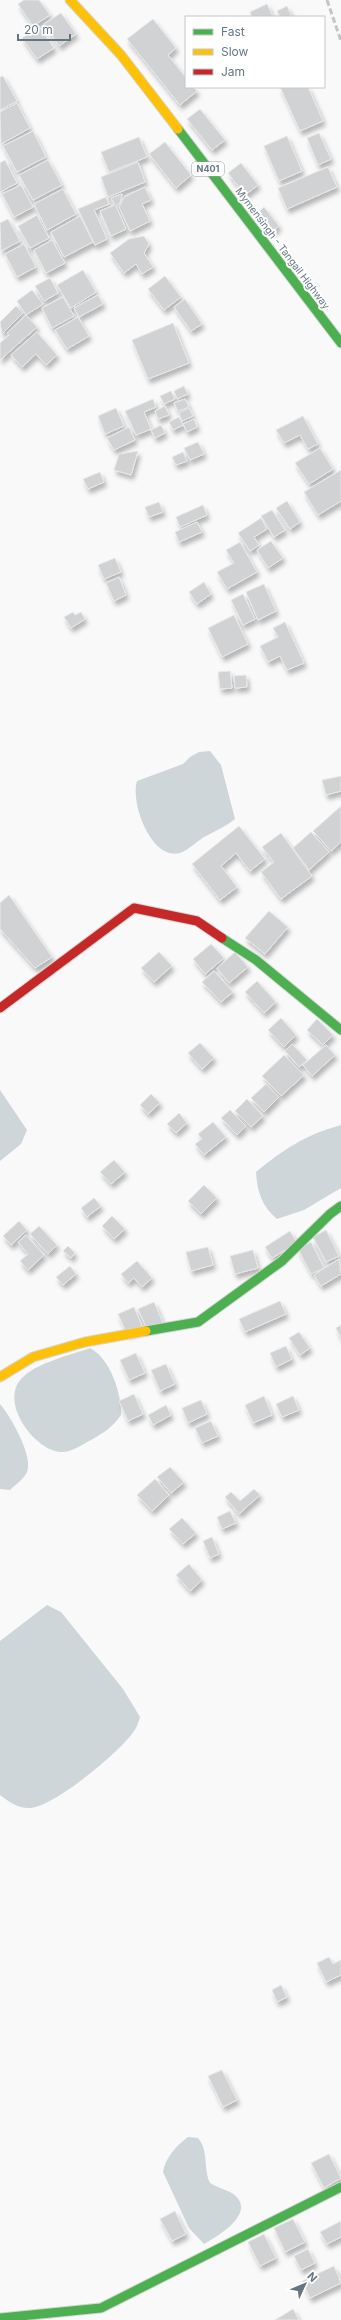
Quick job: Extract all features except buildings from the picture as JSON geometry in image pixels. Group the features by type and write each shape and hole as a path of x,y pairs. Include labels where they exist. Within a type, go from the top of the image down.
{"main road":[{"name":"Mymensingh - Tangail Highway","path":"70,0 121,55 341,343"},
{"path":"0,1008 134,908 198,921 256,960 341,1030"},
{"path":"0,1377 33,1357 85,1342 198,1322 282,1261 330,1214 341,1206"},
{"path":"0,2318 101,2308 341,2187"}],"shaded area":[{"path":"210,751 221,765 235,819 183,852 170,853 160,848 145,828 137,802 137,781 183,764 190,757 199,752"},
{"path":"0,1090 27,1130 21,1144 0,1161"},
{"path":"341,1125 341,1188 304,1210 277,1219 264,1204 261,1198 256,1172 276,1156 306,1138 316,1133"},
{"path":"90,1348 97,1353 109,1368 117,1387 121,1415 108,1429 76,1448 64,1452 50,1449 30,1434 22,1423 14,1400 16,1389 21,1379 36,1368 54,1360"},
{"path":"0,1404 20,1436 28,1465 26,1475 10,1490 0,1489"},
{"path":"47,1605 61,1612 123,1689 140,1717 138,1724 127,1740 102,1764 56,1798 42,1805 27,1808 14,1804 0,1795 0,1641"},
{"path":"188,2137 198,2138 204,2148 210,2183 230,2192 238,2199 241,2207 234,2222 227,2229 204,2244 189,2228 163,2172 166,2162 172,2153 179,2144"}],"railway":[{"path":"327,0 341,41"}],"traffic: fast":[{"path":"178,129 341,343"},
{"path":"222,938 256,960 341,1030"},
{"path":"146,1331 198,1322 282,1261 330,1214 341,1206"},
{"path":"0,2318 101,2308 341,2187"}],"traffic: slow":[{"path":"70,0 121,55 178,129"},
{"path":"0,1377 33,1357 85,1342 146,1331"}],"traffic: jam":[{"path":"0,1008 134,908 197,921 222,938"}]}
